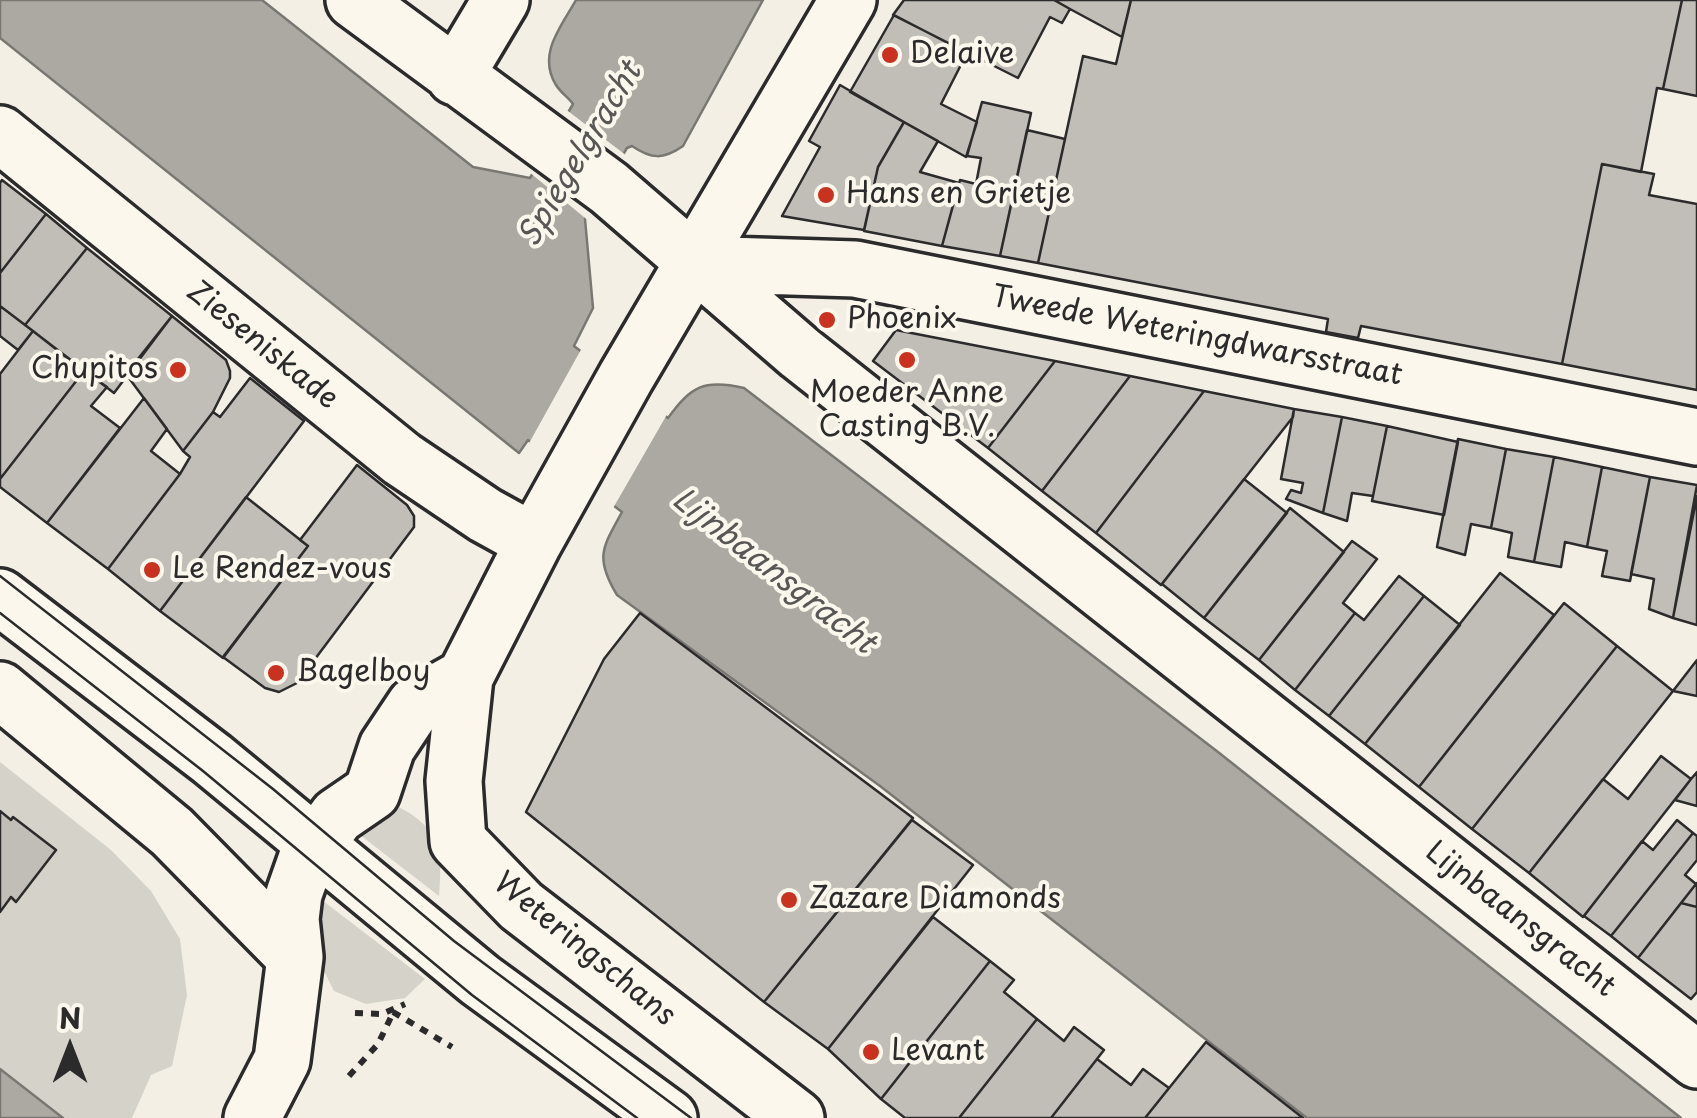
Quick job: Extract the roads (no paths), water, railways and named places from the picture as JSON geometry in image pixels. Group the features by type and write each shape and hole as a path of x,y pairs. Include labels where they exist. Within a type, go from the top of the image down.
{"street":[{"name":"Lijnbaansgracht","path":"354,0 609,188 800,353 1697,1060"},
{"path":"455,77 501,0"},
{"path":"534,542 626,377 848,0"},
{"name":"Zieseniskade","path":"0,134 402,458 534,542"},
{"name":"Tweede Weteringdwarsstraat","path":"694,264 855,269 1697,436"},
{"name":"Weteringschans","path":"534,542 466,677 454,781 458,842 521,906 796,1118"},
{"path":"0,597 212,759 480,980 669,1118"},
{"path":"252,1118 282,1060 295,957 291,919 294,894 314,844 337,816 372,792 386,747 415,705 466,677"},
{"path":"0,690 172,832 295,957"}],"water":[{"name":"Spiegelgracht","path":"0,0 262,0 473,167 530,178 573,104 556,85 549,62 553,41 576,0 763,0 683,146 657,156 632,146 627,148 585,219 593,308 574,346 668,418 700,388 718,384 744,388 1218,752 1681,1118 1307,1118 880,786 617,595 603,561 610,534 622,512 528,440 519,453 0,38"},
{"path":"0,1069 63,1118 0,1118"}],"tram line":[{"path":"0,576 273,789 454,941 691,1118"},
{"path":"0,613 203,771 472,995 637,1118"}],"place":[{"name":"Delaive","path":"890,55"},
{"name":"Hans en Grietje","path":"826,195"},
{"name":"Phoenix","path":"827,320"},
{"name":"Moeder Anne Casting B.V.","path":"907,360"},
{"name":"Chupitos","path":"178,370"},
{"name":"Le Rendez-vous","path":"152,570"},
{"name":"Bagelboy","path":"276,673"},
{"name":"Zazare Diamonds","path":"789,900"},
{"name":"Levant","path":"871,1052"}]}
